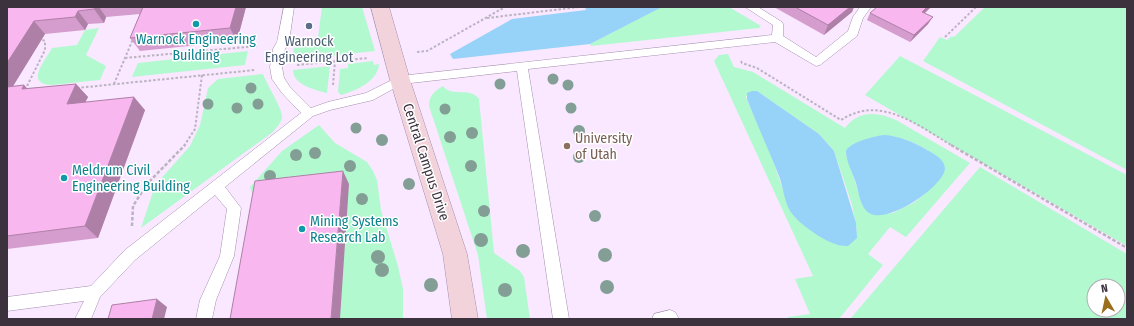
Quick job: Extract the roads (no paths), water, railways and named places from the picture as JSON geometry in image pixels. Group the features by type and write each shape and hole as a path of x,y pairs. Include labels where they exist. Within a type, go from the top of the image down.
{"street":[{"name":"Central Campus Drive","path":"380,7 400,80 456,254 465,319"}],"lane":[{"path":"289,7 283,42 279,49 276,67 278,80 309,113"},
{"path":"750,7 778,24 777,38"},
{"path":"82,319 95,292 130,255 309,113 328,106 369,97 400,80 777,38 816,62 853,33 858,17 866,7"},
{"path":"522,66 561,319"},
{"path":"204,319 208,300 227,256 234,208 216,186"},
{"path":"7,304 95,292"},
{"path":"660,319 670,317 671,319"}],"water":[{"path":"585,7 662,7 590,44 453,59 450,54 512,19 586,10"},
{"path":"757,91 819,134 834,151 856,223 857,238 848,246 841,246 833,243 816,234 794,217 790,211 786,203 779,176 747,99 747,93"},
{"path":"884,135 901,138 922,147 936,155 945,165 945,169 942,177 925,194 900,209 888,214 877,215 869,213 862,204 848,163 846,151 857,142"}],"place":[{"name":"Warnock Engineering Building","path":"196,24"},
{"name":"Warnock Engineering Lot","path":"309,26"},
{"name":"University of Utah","path":"567,146"},
{"name":"Meldrum Civil Engineering Building","path":"64,178"},
{"name":"Mining Systems Research Lab","path":"302,229"}]}
